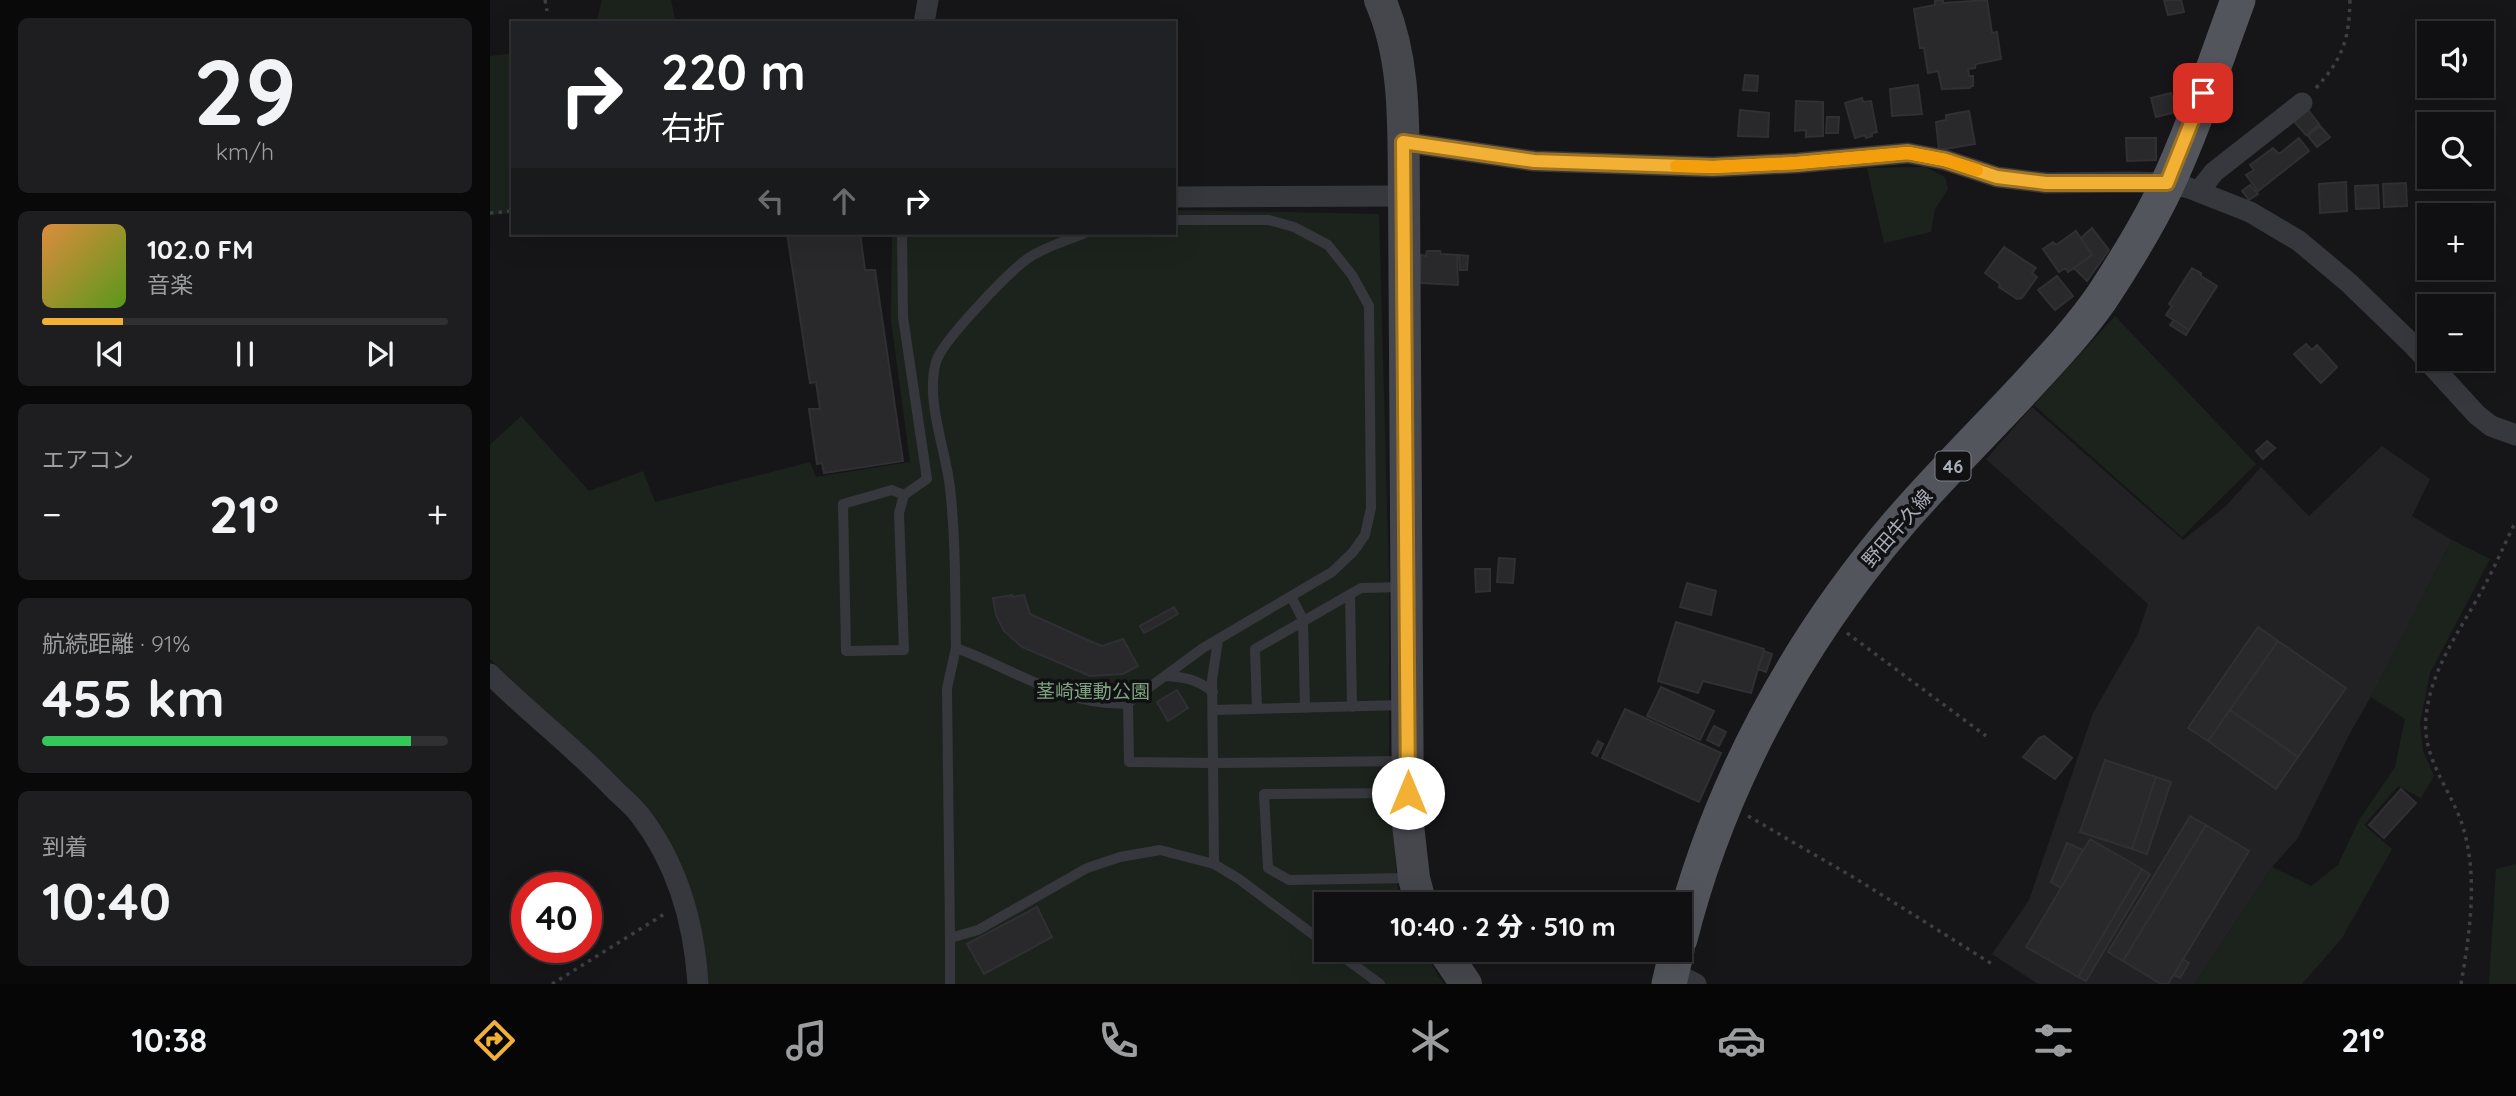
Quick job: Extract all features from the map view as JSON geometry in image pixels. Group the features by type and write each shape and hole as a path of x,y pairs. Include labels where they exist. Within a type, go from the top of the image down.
{"main road":[{"name":"野田牛久線","path":"1679,966 1699,874 1726,803 1774,702 1846,589 1898,524 2053,357 2101,299 2134,245 2183,187 2238,0"}],"street":[{"path":"924,21 928,0"},
{"path":"1380,0 1397,52 1403,142 1408,825 1418,891"},
{"path":"2183,187 2214,172 2302,103"},
{"path":"1403,142 1534,161 1713,167 1908,153 1945,160 1997,177 2046,183 2183,187 2250,212 2299,241 2350,283 2413,345 2477,415 2491,426 2516,435"},
{"path":"1176,197 1404,196"},
{"path":"490,674 576,750 639,814 666,858 685,901 695,944 698,984"},
{"path":"1451,962 1466,984"}],"lane":[{"path":"956,648 982,657 1027,680 1088,701 1106,705 1128,703 1218,640 1332,572 1353,552 1365,535 1371,508 1369,306 1352,275 1328,244 1294,227 1269,220 1176,220"},
{"path":"902,235 903,317 927,479 904,495 899,513 904,650 846,651 843,504 892,490 904,495"},
{"path":"950,984 947,688 956,648 955,531 950,484 933,394 936,361 959,328 1028,258 1080,235"},
{"path":"1257,709 1255,649 1361,588 1406,587"},
{"path":"1350,594 1352,707"},
{"path":"1291,596 1303,620 1305,708"},
{"path":"1214,864 1212,680 1218,640"},
{"path":"1165,676 1187,677 1202,683 1213,692"},
{"path":"1128,703 1129,762 1408,761"},
{"path":"1213,710 1407,705"},
{"path":"1408,793 1265,794 1266,857 1268,868 1289,880 1418,891"},
{"path":"950,939 978,930 1087,868 1120,857 1160,850 1214,864 1239,879 1314,935"},
{"path":"1350,962 1380,984"}],"path":[{"path":"545,0 547,12"},
{"path":"2302,103 2334,69 2347,34 2350,0"},
{"path":"490,213 511,211"},
{"path":"2461,984 2471,899 2469,853 2460,820 2426,743 2426,720 2432,681 2494,568 2516,521"},
{"path":"1826,619 1986,736"},
{"path":"1726,803 1858,880 1992,964"},
{"path":"552,984 685,901"}],"shaded area":[{"path":"2032,407 2183,540 2226,506 2261,467 2309,516 2382,446 2430,479 2412,516 2452,540 2298,838 2272,867 2195,984 2038,984 1992,954 2029,900 2093,713 2138,634 2148,604 1986,459"}],"green space":[{"path":"602,0 671,0 676,21 597,21"},
{"path":"511,53 511,213 490,215 490,56"},
{"path":"1925,167 1945,177 1948,189 1935,209 1931,232 1884,243 1867,168"},
{"name":"茎崎運動公園","path":"1176,210 1379,214 1389,577 1389,786 1398,892 1314,892 1314,962 1430,962 1444,984 704,984 700,926 600,764 490,659 490,445 521,416 589,491 643,471 655,502 810,462 816,477 910,462 891,320 892,235 1176,235"},
{"path":"2115,316 2256,464 2182,537 2034,405"},
{"path":"2452,540 2490,559 2430,673 2420,723 2423,751 2434,776 2421,798 2398,786 2364,825 2392,849 2342,938 2302,984 2195,984 2272,867 2311,886 2338,865 2359,820 2395,767 2405,719 2371,697"},
{"path":"2516,864 2516,984 2489,984 2496,869"}],"building":[{"path":"1943,0 1943,3 1987,0 1992,33 1997,32 2001,59 1976,64 1975,68 1968,69 1969,76 1973,76 1973,86 1970,88 1942,89 1938,71 1928,73 1924,48 1920,48 1914,9 1935,5 1935,1"},
{"path":"2164,0 2181,0 2184,12 2168,15"},
{"path":"1745,75 1758,76 1757,91 1743,90"},
{"path":"1918,85 1922,114 1892,116 1890,89"},
{"path":"2171,93 2176,112 2156,117 2151,98"},
{"path":"1862,98 1863,102 1871,101 1877,132 1866,138 1865,135 1855,138 1845,103"},
{"path":"1796,101 1823,102 1823,136 1806,137 1806,130 1795,131"},
{"path":"2306,107 2319,124 2306,135 2291,118"},
{"path":"1740,110 1769,113 1768,137 1738,136"},
{"path":"1969,111 1975,144 1939,150 1936,122 1946,120 1946,115"},
{"path":"1827,117 1839,117 1838,133 1826,133"},
{"path":"2320,126 2330,137 2317,147 2308,136"},
{"path":"2126,138 2156,138 2156,160 2127,161"},
{"path":"2299,138 2309,151 2258,191 2246,175 2254,170 2250,165 2273,148 2279,154"},
{"path":"2346,182 2347,211 2320,213 2319,184"},
{"path":"2406,183 2407,206 2384,207 2383,184"},
{"path":"2250,185 2258,194 2249,200 2242,191"},
{"path":"2378,185 2379,208 2356,209 2355,186"},
{"path":"2092,228 2109,250 2087,281 2074,268 2092,255 2081,238"},
{"path":"2076,231 2092,255 2068,272 2065,268 2059,272 2043,249 2053,242 2056,245"},
{"path":"787,235 860,235 865,270 875,270 903,461 824,473 822,463 817,464 809,409 820,409 816,382 810,383"},
{"path":"2004,247 2036,268 2032,273 2037,277 2022,298 2017,299 1999,287 2000,284 1985,273"},
{"path":"1427,251 1457,255 1458,285 1420,283 1421,255 1426,256"},
{"path":"1459,255 1468,256 1467,270 1460,270"},
{"path":"2192,268 2217,286 2189,330 2166,315 2172,306 2169,304"},
{"path":"2057,276 2073,296 2055,310 2038,290"},
{"path":"2174,320 2189,330 2186,335 2170,325"},
{"path":"2306,344 2312,350 2317,345 2337,367 2321,383 2294,354"},
{"path":"2267,441 2275,448 2263,459 2256,451"},
{"path":"1499,558 1515,559 1513,583 1497,582"},
{"path":"1475,569 1490,569 1490,591 1476,592"},
{"path":"1687,583 1716,591 1711,615 1680,607"},
{"path":"1024,595 1030,614 1102,646 1123,639 1138,666 1123,674 1090,676 1022,647 1004,631 996,615 993,598"},
{"path":"1174,607 1178,614 1144,633 1140,626"},
{"path":"1676,622 1764,649 1751,693 1703,681 1698,693 1658,681"},
{"path":"2258,627 2278,641 2208,741 2188,728"},
{"path":"2278,641 2346,688 2298,757 2230,710"},
{"path":"1764,651 1772,654 1766,672 1758,669"},
{"path":"1661,687 1714,711 1700,740 1647,716"},
{"path":"1177,690 1188,708 1168,721 1157,702"},
{"path":"1625,709 1721,753 1699,802 1602,758"},
{"path":"2230,710 2298,757 2276,789 2208,741"},
{"path":"1714,726 1726,732 1719,746 1707,740"},
{"path":"2044,736 2072,758 2055,779 2023,757 2039,738"},
{"path":"1598,741 1603,744 1597,756 1592,753"},
{"path":"2105,760 2156,777 2132,849 2080,832"},
{"path":"2156,777 2171,782 2147,854 2132,849"},
{"path":"2401,789 2416,803 2384,838 2369,825"},
{"path":"2190,816 2206,825 2123,961 2108,952"},
{"path":"2206,825 2249,851 2168,984 2161,984 2123,961"},
{"path":"2090,839 2142,869 2078,977 2026,947"},
{"path":"2067,843 2083,850 2061,888 2051,882"},
{"path":"2142,869 2150,874 2086,981 2078,977"},
{"path":"1037,907 1052,937 984,974 967,944"},
{"path":"2183,959 2189,963 2180,978 2174,975"}],"slow traffic":[{"path":"1676,166 1797,163 1908,153 1977,170"}],"route":[{"path":"1408,793 1403,142 1534,161 1713,167 1908,153 1945,160 1997,177 2046,183 2167,183 2203,93"}]}
